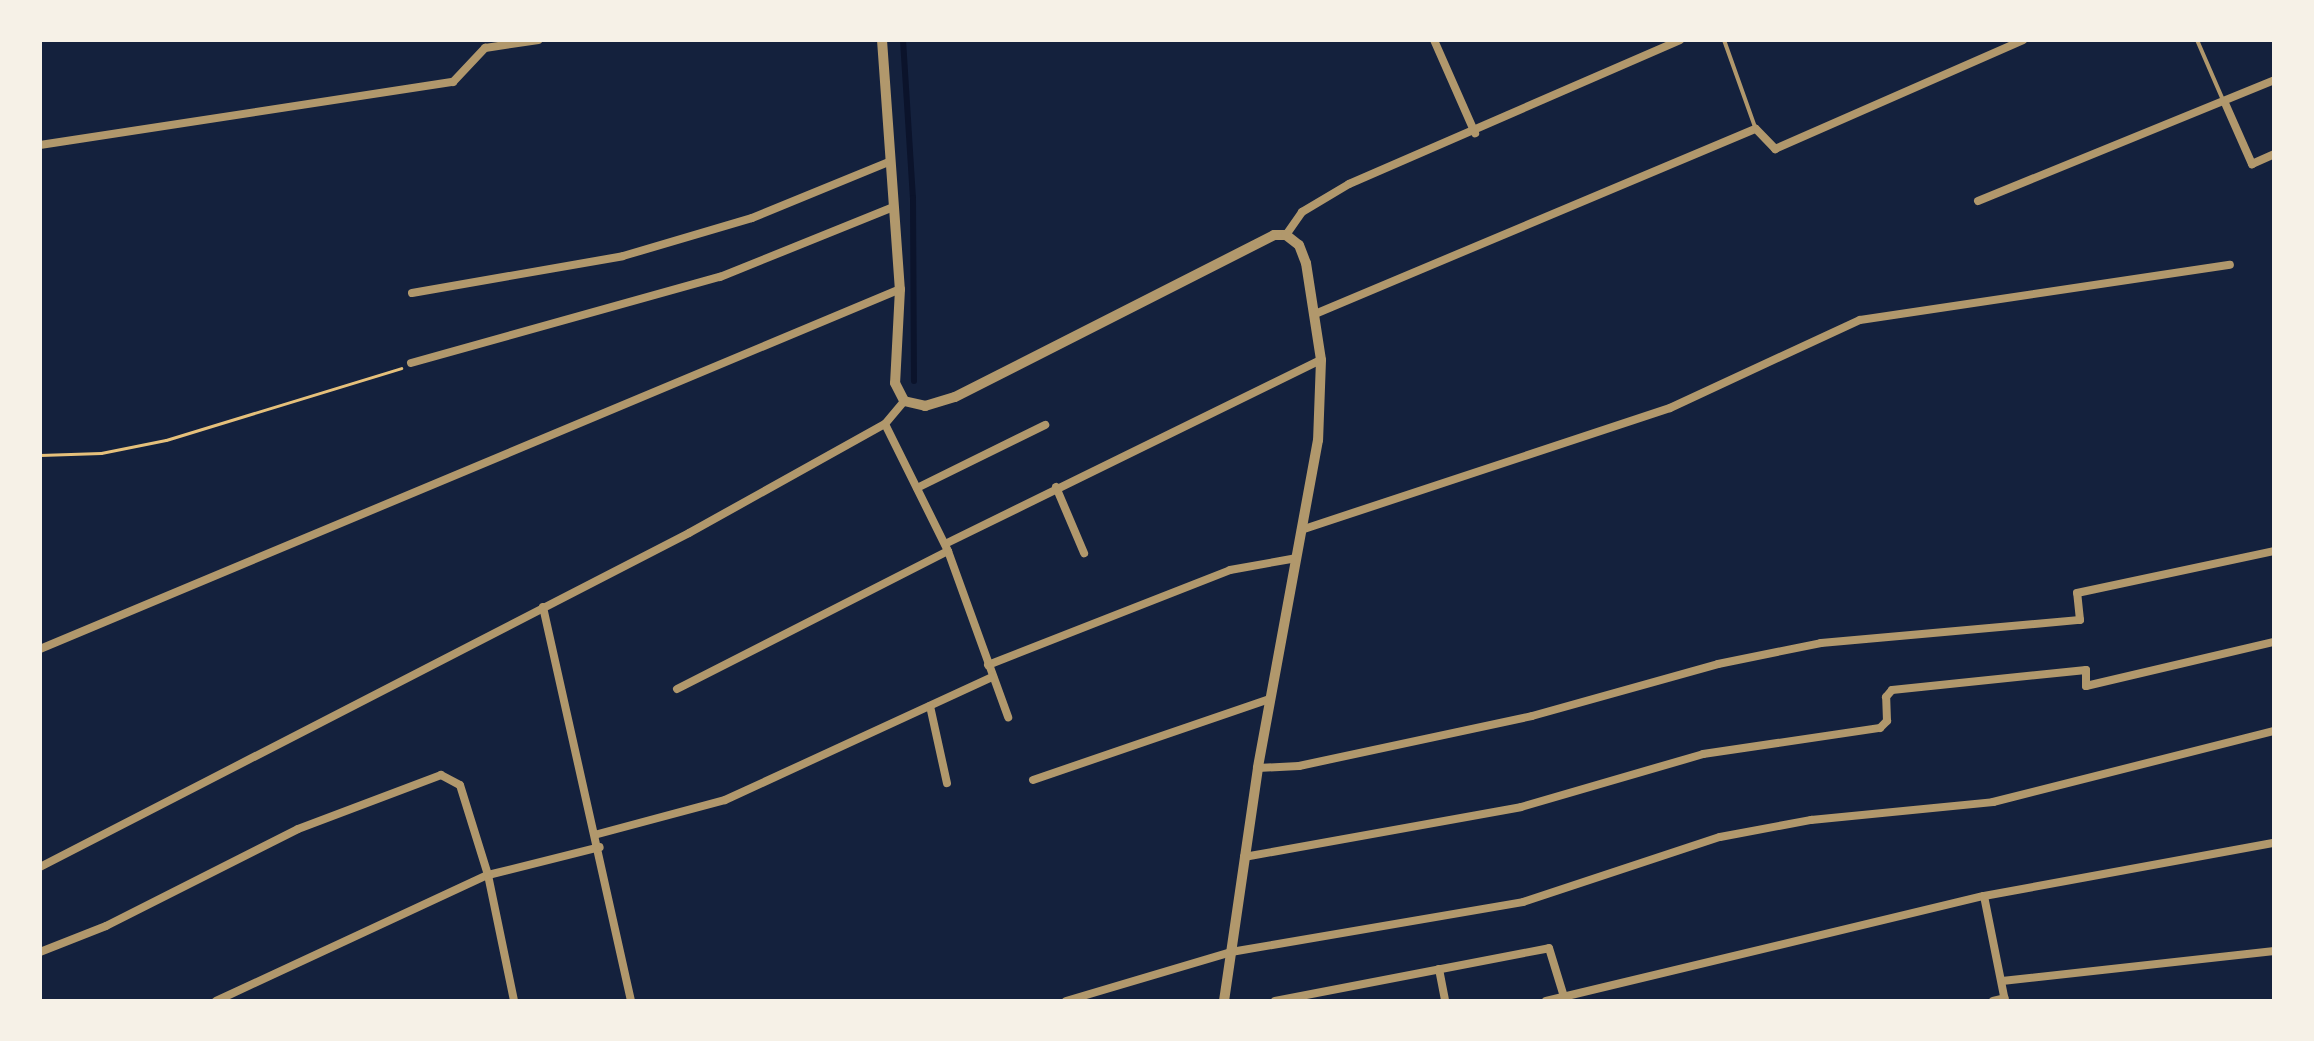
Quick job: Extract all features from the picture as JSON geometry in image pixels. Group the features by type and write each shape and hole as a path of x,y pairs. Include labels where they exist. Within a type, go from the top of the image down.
{"street":[{"path":"40,145 453,82 485,48 538,40"},
{"path":"882,40 900,289 895,383 904,401"},
{"path":"1434,40 1475,133"},
{"path":"904,401 925,406 955,397 1261,241 1286,235 1302,212 1349,184 1475,133 1680,40"},
{"path":"1315,314 1756,129 1775,149 2023,40"},
{"path":"1978,201 2225,103 2274,80"},
{"path":"2225,103 2252,164 2274,154"},
{"path":"412,293 623,256 752,218 891,161"},
{"path":"411,363 720,277 893,207"},
{"path":"1224,1001 1269,699 1318,440 1321,360 1315,314 1306,263 1299,245 1286,235"},
{"path":"1301,530 1670,408 1860,320 2230,265"},
{"path":"40,649 900,289"},
{"path":"677,689 947,548 1056,487 1321,360"},
{"path":"40,867 543,607 885,424 904,401"},
{"path":"885,424 947,548 1008,717"},
{"path":"917,488 1045,425"},
{"path":"1056,487 1084,553"},
{"path":"1258,768 1299,766 1532,716 1718,664 1821,643 2080,620 2077,593 2274,551"},
{"path":"988,665 1230,570 1297,558"},
{"path":"543,607 598,834 631,1001"},
{"path":"1244,857 1521,807 1703,754 1880,728 1887,721 1886,697 1892,690 2086,670 2086,686 2274,642"},
{"path":"598,834 725,800 993,677"},
{"path":"1033,780 1269,699"},
{"path":"930,706 947,783"},
{"path":"1066,1001 1231,952 1523,902 1735,834 1811,820 1993,802 2274,731"},
{"path":"40,952 106,926 298,829 441,775 460,785 488,875 514,1001"},
{"path":"1546,1001 1565,999 1984,896 2274,843"},
{"path":"216,1001 488,875 600,847"},
{"path":"1984,896 2005,1000 1993,1001"},
{"path":"1275,1001 1549,948 1565,999"},
{"path":"2002,981 2274,951"},
{"path":"1439,969 1445,1001"}],"lane":[{"path":"1724,40 1756,129"},
{"path":"2197,40 2225,103"}],"path":[{"path":"40,455 101,453 166,440 411,363"}],"waterway":[{"path":"903,40 913,198 914,381"}]}
